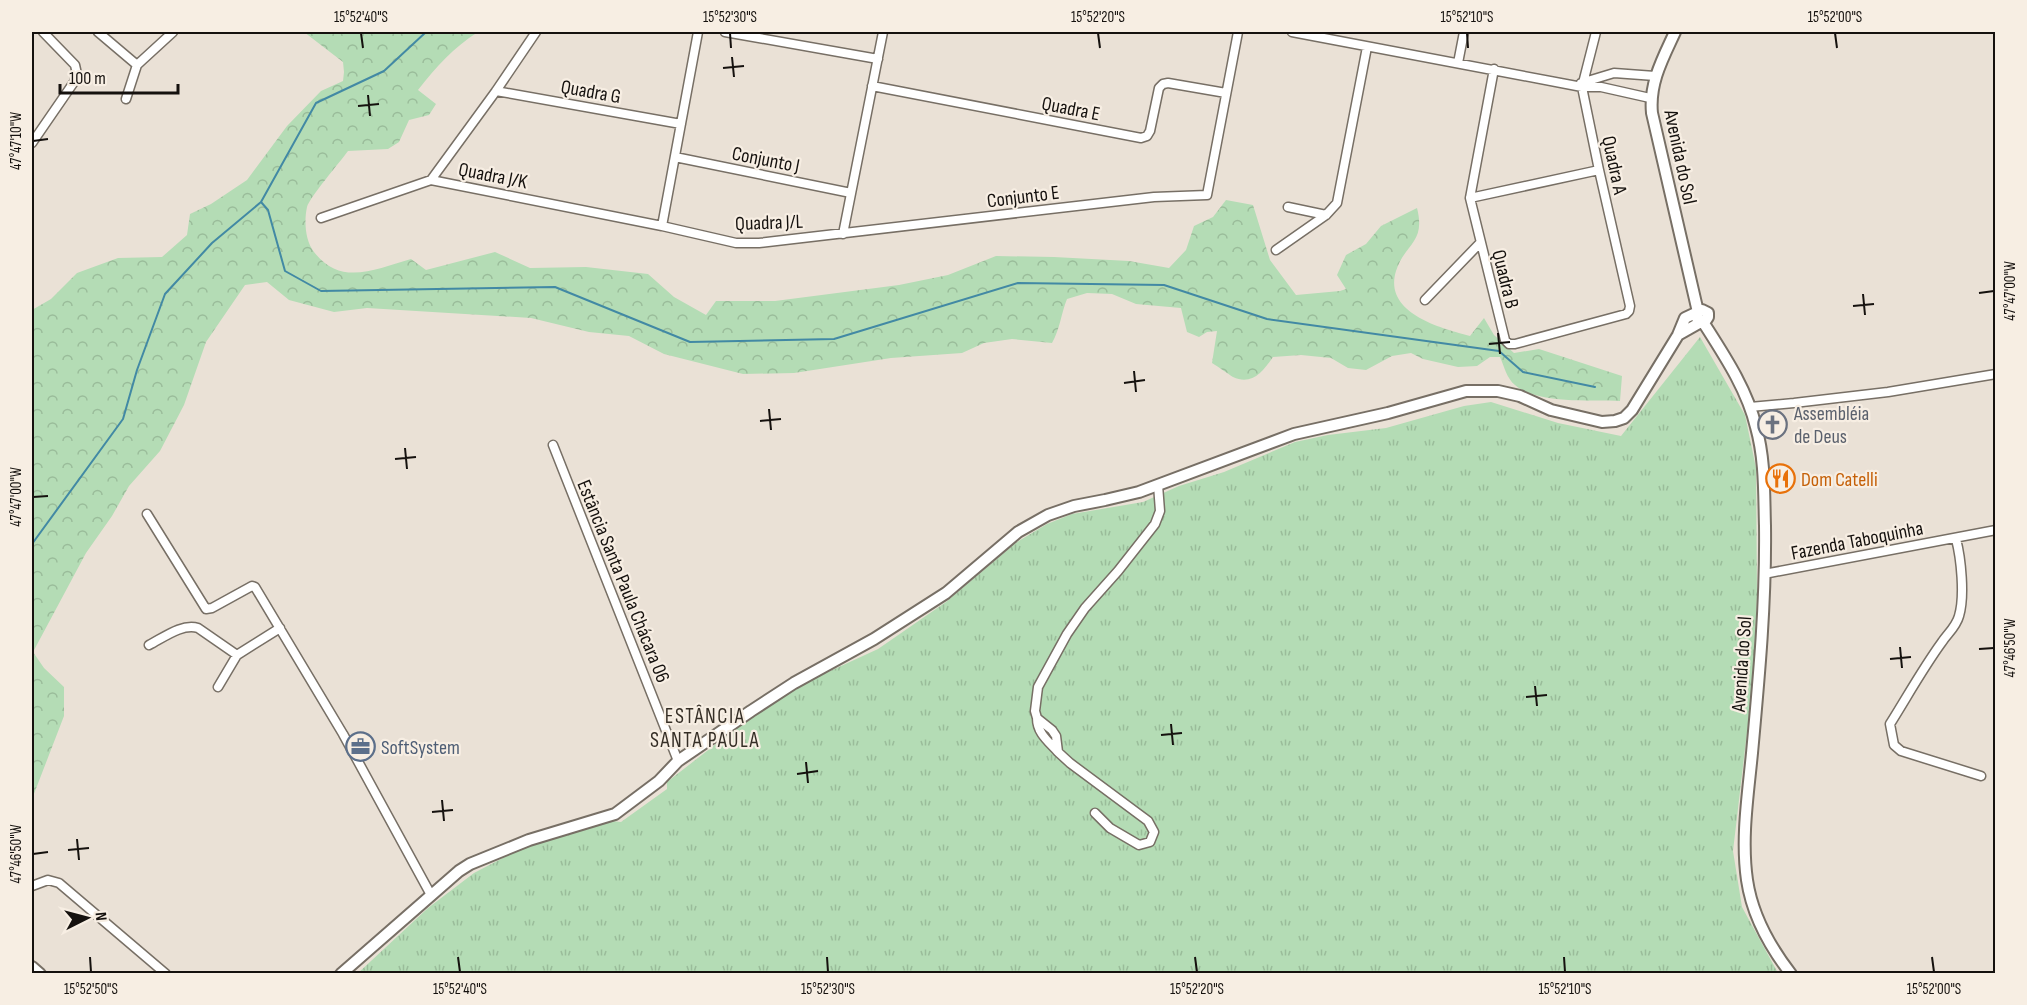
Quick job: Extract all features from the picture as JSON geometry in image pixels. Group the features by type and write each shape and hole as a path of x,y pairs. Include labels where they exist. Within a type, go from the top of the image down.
{"street":[{"path":"32,143 78,74 75,65 43,32"},
{"path":"98,32 137,65"},
{"path":"126,99 137,65 173,32"},
{"path":"431,180 536,32"},
{"path":"662,226 698,32"},
{"path":"725,32 878,59"},
{"path":"843,234 883,32"},
{"path":"1226,93 1238,32"},
{"path":"1292,32 1330,35 1367,47 1601,87 1650,98"},
{"path":"1458,63 1464,32"},
{"name":"Quadra A","path":"1596,32 1580,84 1630,306"},
{"name":"Avenida do Sol","path":"1675,32 1655,76 1650,98 1652,113 1694,292 1702,316 1750,406 1764,471 1764,574 1759,674 1746,810 1745,864 1749,890 1760,923 1791,974"},
{"path":"1276,250 1326,215 1337,203 1367,47"},
{"name":"Quadra B","path":"1494,69 1470,198 1505,340 1509,344 1515,344 1626,314 1630,306"},
{"path":"1580,84 1614,73 1655,76"},
{"name":"Quadra E","path":"872,86 1141,138 1147,136 1150,131 1159,88 1163,84 1168,82 1226,93"},
{"name":"Quadra G","path":"496,91 681,124"},
{"name":"Conjunto E","path":"843,234 1154,197 1207,195 1226,93"},
{"name":"Conjunto J","path":"675,157 851,193"},
{"path":"1470,198 1599,170"},
{"name":"Quadra J/K","path":"321,218 431,180 662,226"},
{"path":"1288,207 1326,215"},
{"name":"Quadra J/L","path":"662,226 736,243 759,243 843,234"},
{"path":"1425,300 1480,243"},
{"path":"341,974 459,871 470,864 529,840 615,814 659,781 678,761 794,683 874,639 946,593 1005,542 1038,521 1074,506 1158,485 1294,434 1388,413 1466,391 1498,391 1520,396 1551,410 1602,422 1615,421 1624,418 1632,410 1678,335 1685,318 1702,316"},
{"path":"1750,406 1888,392 1995,374"},
{"name":"Estância Santa Paula Chácara 06","path":"553,445 678,761"},
{"path":"1095,813 1110,828 1139,845 1150,842 1154,832 1148,821 1058,752 1056,736 1037,718 1035,711 1038,687 1067,634 1085,608 1155,524 1161,501 1158,485"},
{"path":"147,514 206,609 254,586 343,734 431,895"},
{"name":"Fazenda Taboquinha","path":"1764,574 1995,530"},
{"path":"1956,538 1959,550 1961,592 1959,616 1955,627 1942,642 1890,724 1894,745 1901,751 1981,776"},
{"path":"149,645 191,626 198,628 237,654"},
{"path":"218,687 237,654 280,628"},
{"path":"32,886 48,880 59,883 166,974"},
{"path":"32,967 40,974"}],"green space":[{"path":"304,32 478,32 446,58 418,90 436,104 429,115 409,120 399,142 388,149 348,151 309,202 306,230 309,242 324,263 335,269 359,272 411,259 426,270 495,252 530,268 586,267 648,274 674,297 706,315 716,301 775,301 899,285 948,275 996,256 1129,261 1169,268 1186,250 1194,226 1213,217 1226,200 1253,205 1270,260 1296,295 1346,289 1337,275 1346,255 1366,244 1381,226 1417,208 1419,229 1417,236 1400,262 1394,286 1398,298 1406,308 1430,323 1470,336 1484,318 1494,335 1514,353 1539,349 1622,376 1620,401 1565,400 1525,391 1510,379 1500,357 1490,357 1477,366 1458,367 1423,359 1411,353 1392,356 1366,370 1348,368 1331,358 1301,355 1273,357 1256,376 1246,380 1240,379 1212,363 1217,331 1207,332 1199,337 1187,332 1181,308 1136,304 1112,294 1087,293 1067,299 1052,343 1012,339 984,343 962,353 891,358 794,373 743,374 664,354 629,336 589,332 531,318 367,308 334,312 289,300 267,282 245,285 206,342 184,405 160,451 129,486 112,516 86,553 33,652 44,668 64,687 64,716 32,799 32,310 51,299 77,273 118,258 162,257 187,235 190,214 211,204 247,180 287,126 321,91 343,81 343,62"},
{"path":"1700,337 1745,415 1756,468 1757,595 1753,681 1733,851 1742,907 1778,973 357,974 428,908 474,873 526,846 612,821 621,822 667,789 667,782 761,709 791,689 878,649 946,602 1017,542 1047,524 1072,514 1143,502 1179,486 1224,472 1295,442 1328,435 1386,428 1464,406 1491,402 1558,423 1621,436"}],"waterway":[{"path":"32,544 123,419 137,370 165,294 212,243 261,202 316,103 384,71 426,32"},
{"path":"261,202 268,210 285,271 321,291 555,287 690,342 834,339 1018,283 1164,285 1267,319 1499,351 1523,372 1595,387"}],"place":[{"name":"Assembléia de Deus","path":"1773,425"},
{"name":"Dom Catelli","path":"1780,479"},
{"name":"SoftSystem","path":"360,747"}],"district":[{"name":"ESTÂNCIA SANTA PAULA","path":"705,728"}]}
